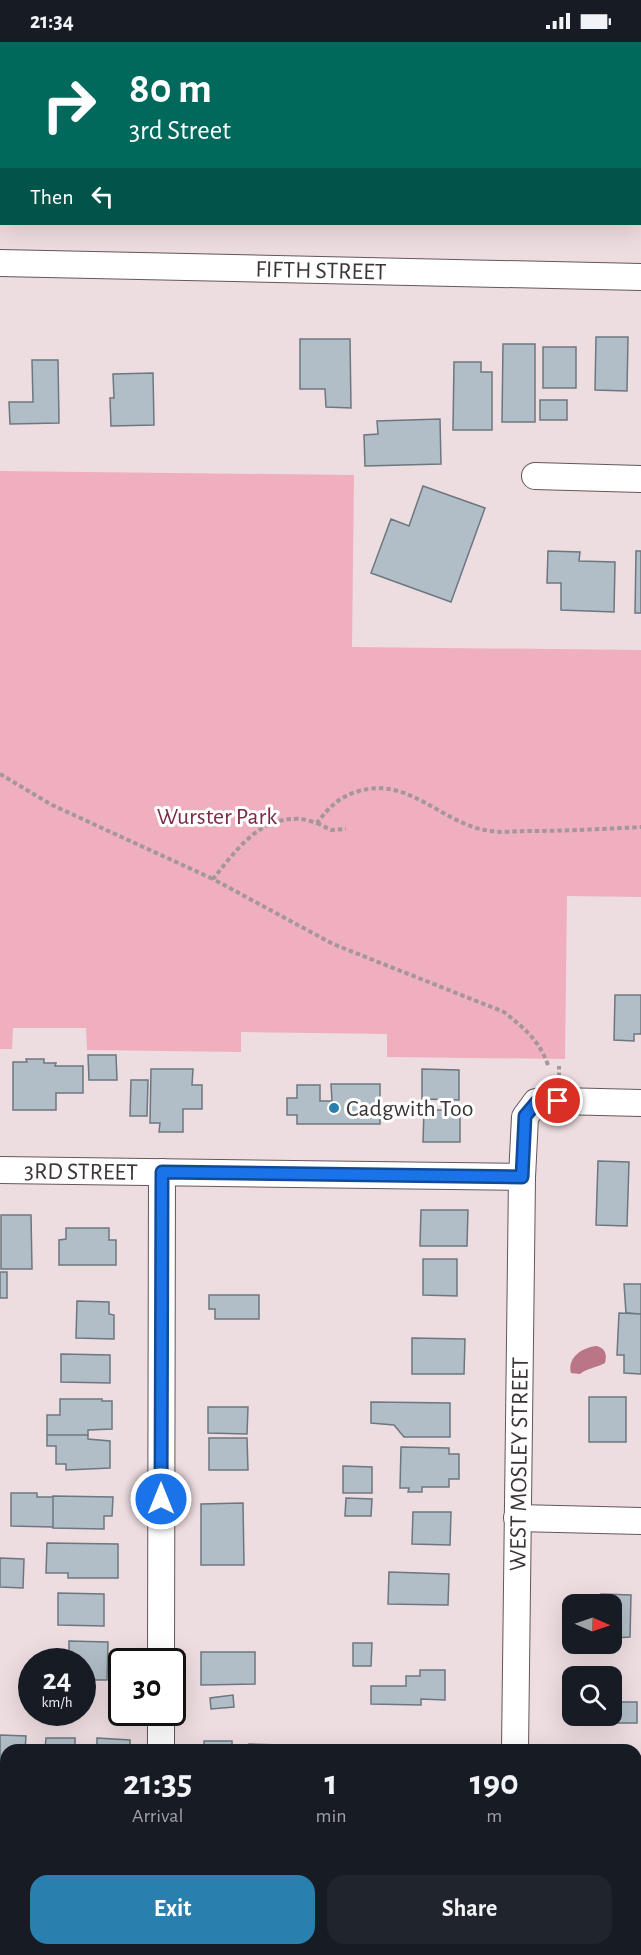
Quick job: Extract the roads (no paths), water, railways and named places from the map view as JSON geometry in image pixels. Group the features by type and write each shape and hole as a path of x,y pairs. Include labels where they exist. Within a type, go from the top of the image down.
{"street":[{"name":"FIFTH STREET","path":"0,263 641,277"},
{"path":"535,476 641,480"},
{"name":"WEST MOSLEY STREET","path":"515,1744 522,1177 525,1116 537,1102 641,1102"},
{"name":"3RD STREET","path":"0,1170 522,1177"},
{"path":"161,1648 162,1172"},
{"path":"517,1518 641,1521"},
{"path":"160,1744 161,1726"}],"place":[{"name":"Cadgwith Too","path":"334,1108"}],"park label":[{"name":"Wurster Park","path":"217,816"}]}
